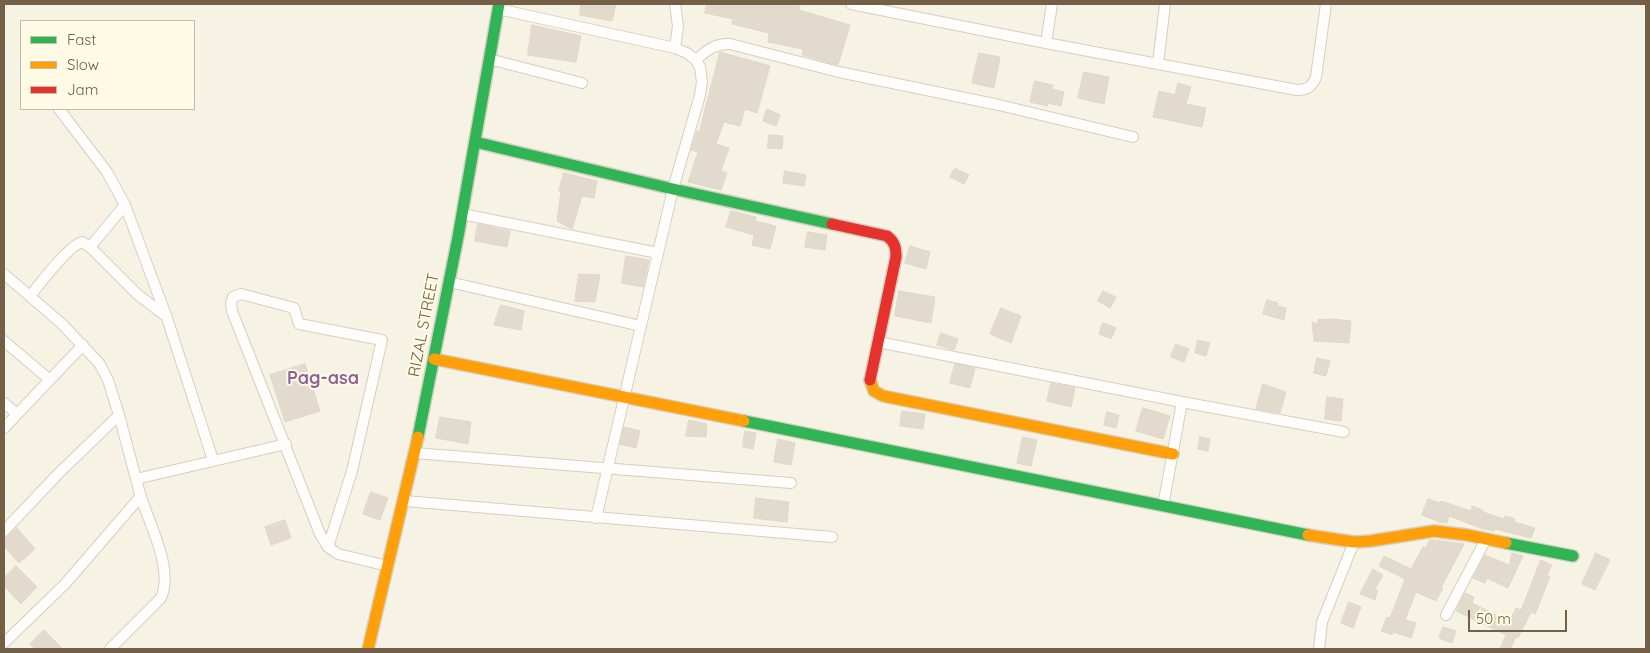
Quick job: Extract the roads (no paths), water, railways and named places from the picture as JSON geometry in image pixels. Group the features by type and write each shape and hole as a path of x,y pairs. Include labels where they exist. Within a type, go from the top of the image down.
{"street":[{"path":"675,4 678,26 675,48"},
{"path":"851,4 1297,90 1309,88 1316,77 1326,4"},
{"path":"1046,43 1052,4"},
{"path":"1158,64 1165,4"},
{"path":"499,6 675,48 687,53 696,60 700,67 702,82 700,95 673,189 596,518"},
{"name":"RIZAL STREET","path":"368,649 405,502 415,453 462,214 499,6"},
{"path":"696,60 714,46 730,44 839,72 999,105 1133,137"},
{"path":"489,59 582,83"},
{"path":"60,110 107,172 125,205 167,318 213,460"},
{"path":"475,142 673,189 878,233 892,239 896,250 896,257 870,376 870,382 875,393 1173,454"},
{"path":"90,247 125,205"},
{"path":"462,214 658,253"},
{"path":"30,296 76,245 82,242 90,247 136,294 167,318"},
{"path":"4,274 30,296 99,363 108,380 141,496 162,558 165,589 161,598 110,649"},
{"path":"449,282 641,326"},
{"path":"328,547 352,471 382,340 299,324 294,308 241,294 233,297 231,303 232,311 320,534 328,547 338,554 388,566"},
{"path":"4,342 50,380"},
{"path":"878,342 1344,432"},
{"path":"4,428 83,346"},
{"path":"434,359 625,396 1321,538 1370,542 1434,531 1574,556"},
{"path":"1163,506 1182,402"},
{"path":"4,403 16,414"},
{"path":"4,531 58,474 119,415"},
{"path":"136,479 286,444"},
{"path":"415,453 791,483"},
{"path":"4,643 65,584 141,496"},
{"path":"405,502 832,536"},
{"path":"1446,615 1486,539"},
{"path":"1319,649 1322,622 1354,542"}],"district":[{"name":"Pag-asa","path":"323,379"}]}
